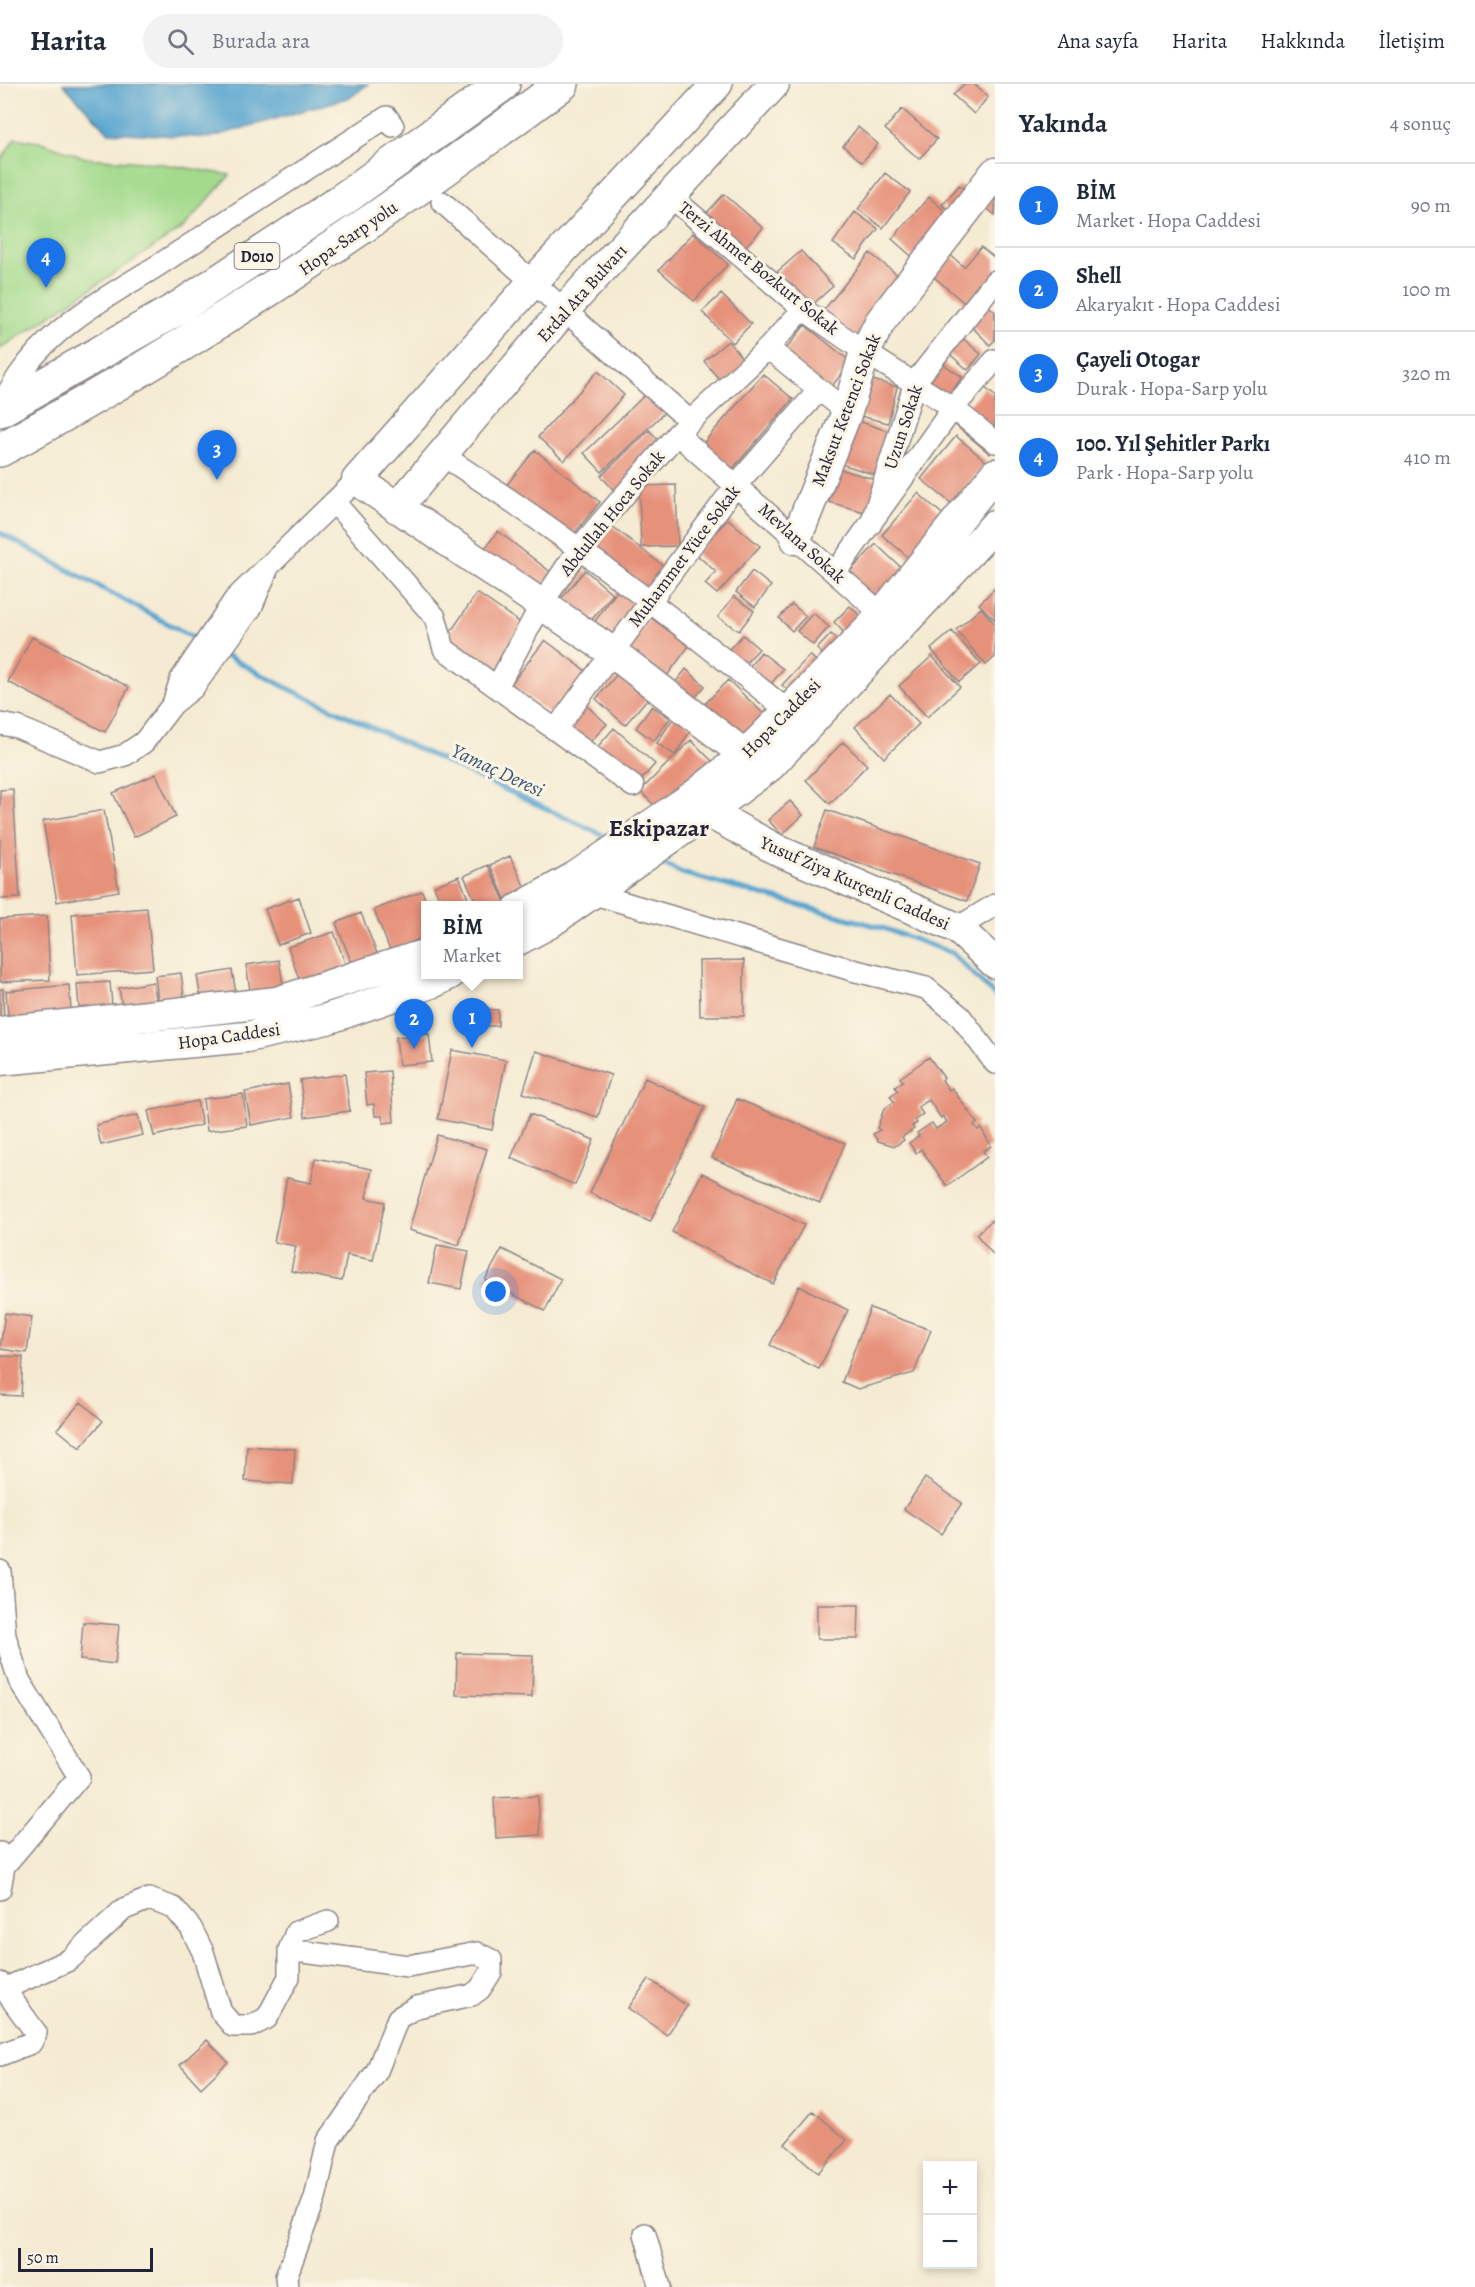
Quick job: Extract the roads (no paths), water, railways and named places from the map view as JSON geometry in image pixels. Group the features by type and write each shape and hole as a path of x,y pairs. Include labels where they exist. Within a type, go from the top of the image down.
{"highway":[{"name":"D010","path":"0,408 180,307 342,200 503,84"},
{"name":"Hopa-Sarp yolu","path":"0,450 101,395 250,304 349,238 562,84"}],"street":[{"path":"0,724 17,727 100,762 125,754 144,742 267,570 357,480 533,282 717,84"},
{"name":"Erdal Ata Bulvarı","path":"397,508 564,310 774,84"},
{"path":"0,408 23,370 41,348 64,328 118,290 387,117 393,126"},
{"name":"Maksut Ketenci Sokak","path":"796,539 847,412 865,352 880,322 995,172"},
{"name":"Terzi Ahmet Bozkurt Sokak","path":"670,196 803,309 865,352 954,408 995,442"},
{"name":"Mevlana Sokak","path":"442,202 564,310 684,427 736,484 891,621"},
{"name":"Uzun Sokak","path":"871,524 915,382 995,281"},
{"name":"Abdullah Hoca Sokak","path":"497,687 541,605 579,548 684,427 768,348 803,309"},
{"path":"768,348 847,412"},
{"path":"835,573 954,408 995,360"},
{"name":"Muhammet Yüce Sokak","path":"556,729 736,484 819,390"},
{"path":"442,455 507,496 651,600 789,712"},
{"name":"Hopa Caddesi","path":"523,938 548,924 583,885 701,803 770,766 891,621 995,474"},
{"path":"357,480 612,652 745,754"},
{"path":"334,502 435,617 444,650 633,786"},
{"name":"Hopa Caddesi","path":"701,803 745,754 789,712 995,525"},
{"name":"Yusuf Ziya Kurçenli Caddesi","path":"701,803 779,851 957,928 995,963"},
{"path":"583,885 852,970 926,988 960,1016 995,1063"},
{"name":"Hopa Caddesi","path":"523,908 583,885"},
{"path":"957,928 995,905"},
{"name":"Hopa Caddesi","path":"0,1032 277,1002 421,956"},
{"name":"Hopa Caddesi","path":"0,1060 247,1037 327,1019 441,979"},
{"path":"0,1571 5,1636 19,1680 79,1778 2,1859 0,1889"},
{"path":"0,2055 31,2043 36,2033 2,1986 69,1960 124,1909 149,1899 174,1908 191,1928 203,1953 221,2012 233,2026 251,2026 267,2018 289,1977 289,1950 296,1932 328,1921"},
{"path":"287,2287 286,2277 315,2198 328,2141 377,2071 398,2018 417,2007 472,1995 480,1989 491,1972 491,1960 477,1953 408,1966 289,1950"},
{"path":"645,2234 660,2287"}],"water":[{"path":"63,84 368,84 351,97 209,138 108,132"}],"waterway":[{"name":"Yamaç Deresi","path":"0,533 200,641"},
{"name":"Yamaç Deresi","path":"223,654 283,686 613,840"},
{"name":"Yamaç Deresi","path":"657,861 682,873 883,928 952,953 995,996"}],"place":[{"name":"100. Yıl Şehitler Parkı","path":"46,288"},
{"name":"Çayeli Otogar","path":"217,480"},
{"name":"BİM","path":"472,1048"},
{"name":"Shell","path":"414,1049"}],"district":[{"name":"Eskipazar","path":"659,828"}]}
